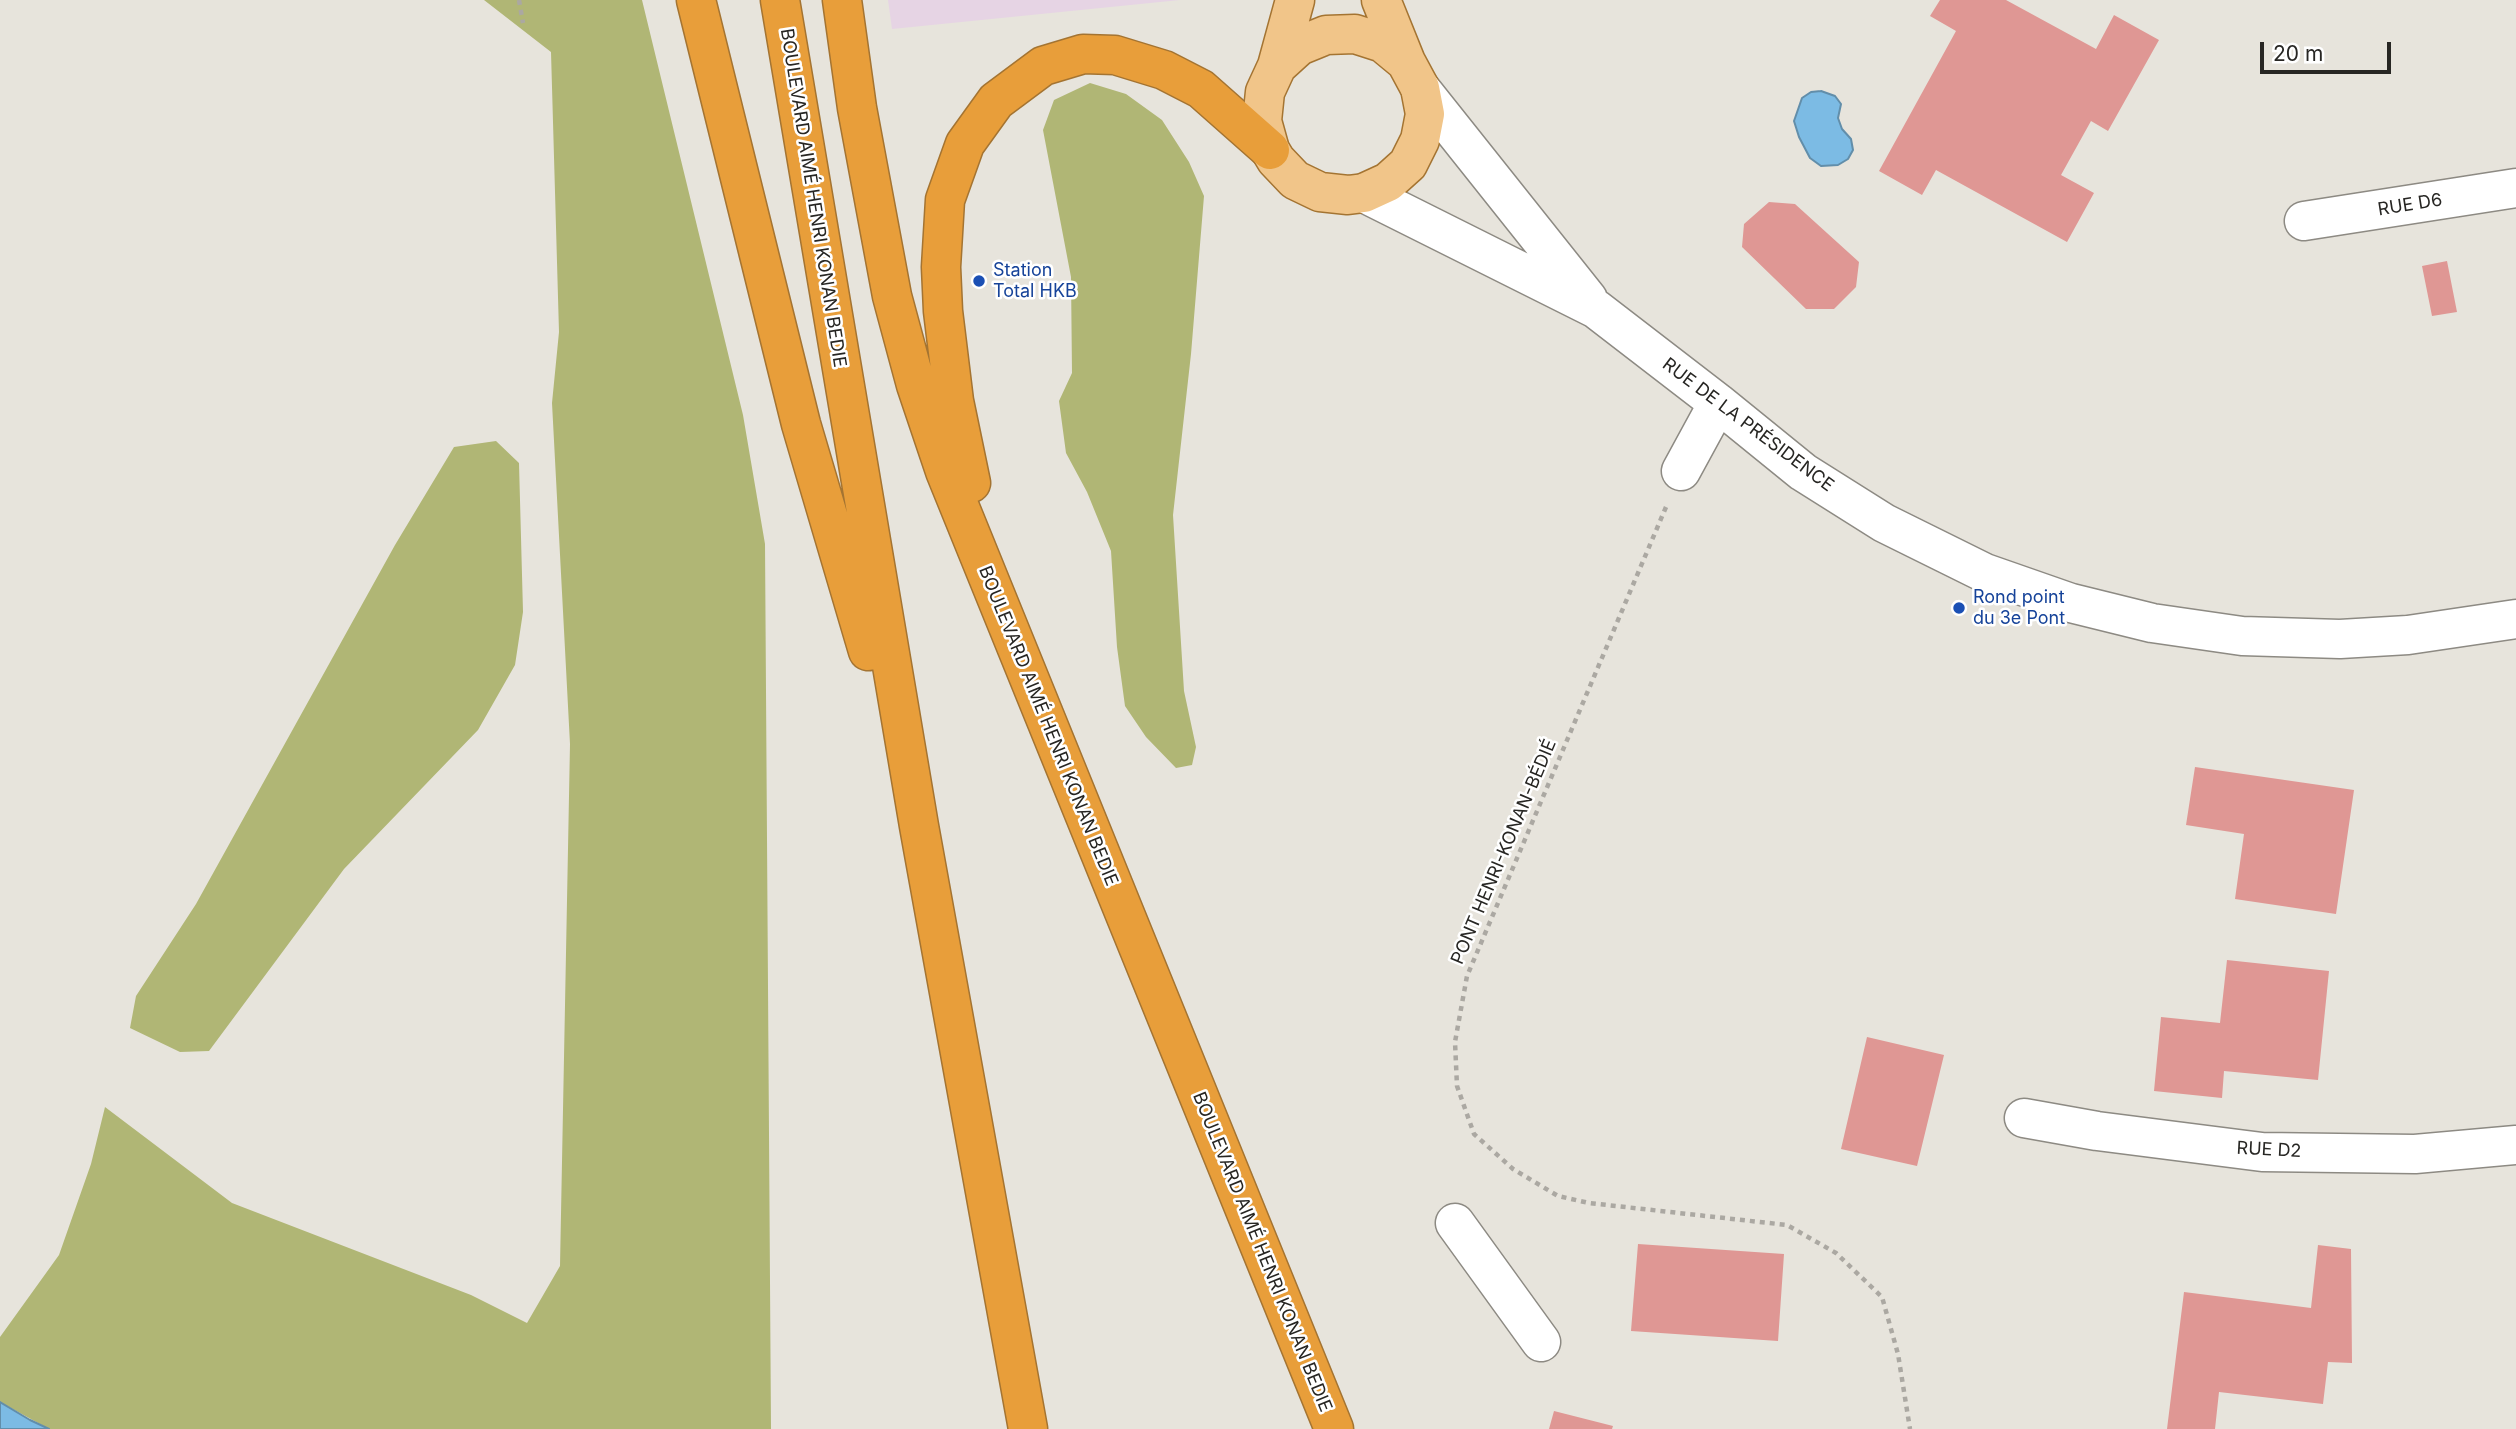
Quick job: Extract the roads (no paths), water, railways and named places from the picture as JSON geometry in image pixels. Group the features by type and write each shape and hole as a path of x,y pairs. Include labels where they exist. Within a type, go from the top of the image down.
{"highway":[{"path":"696,0 802,424 919,826"},
{"name":"BOULEVARD AIMÉ HENRI KONAN BEDIE","path":"780,0 919,826 1028,1429"},
{"name":"BOULEVARD AIMÉ HENRI KONAN BEDIE","path":"842,0 857,108 892,296 916,385 941,458 991,588 1334,1429"},
{"path":"991,588 954,401 941,278 944,200 965,144 996,101 1043,66 1083,54 1115,55 1164,70 1201,89 1270,150"}],"main road":[{"path":"1295,0 1277,66 1265,92 1262,121 1270,150 1296,180 1320,192 1348,195 1364,193 1388,182 1408,164 1420,141 1425,114 1413,75 1381,0"},
{"path":"1277,66 1299,46 1326,35 1355,34 1383,43 1413,75"}],"street":[{"name":"RUE DE LA PRÉSIDENCE","path":"1413,75 1596,309"},
{"name":"RUE D6","path":"2304,221 2516,188"},
{"name":"RUE DE LA PRÉSIDENCE","path":"1364,193 1596,309 1803,472 1884,523 1985,573 2071,603 2152,623 2242,636 2340,639 2408,635 2516,619"},
{"path":"1681,471 1718,403"},
{"name":"RUE D2","path":"2024,1118 2097,1131 2263,1152 2414,1154 2516,1145"},
{"path":"1455,1223 1542,1342"}],"water":[{"path":"1821,91 1835,96 1841,104 1838,118 1842,129 1851,139 1853,150 1848,159 1838,165 1821,166 1810,158 1794,121 1802,98 1811,92"},
{"path":"0,1402 30,1420 49,1429 0,1429"}],"place":[{"name":"Station Total HKB","path":"979,281"},
{"name":"Rond point du 3e Pont","path":"1959,608"}]}
